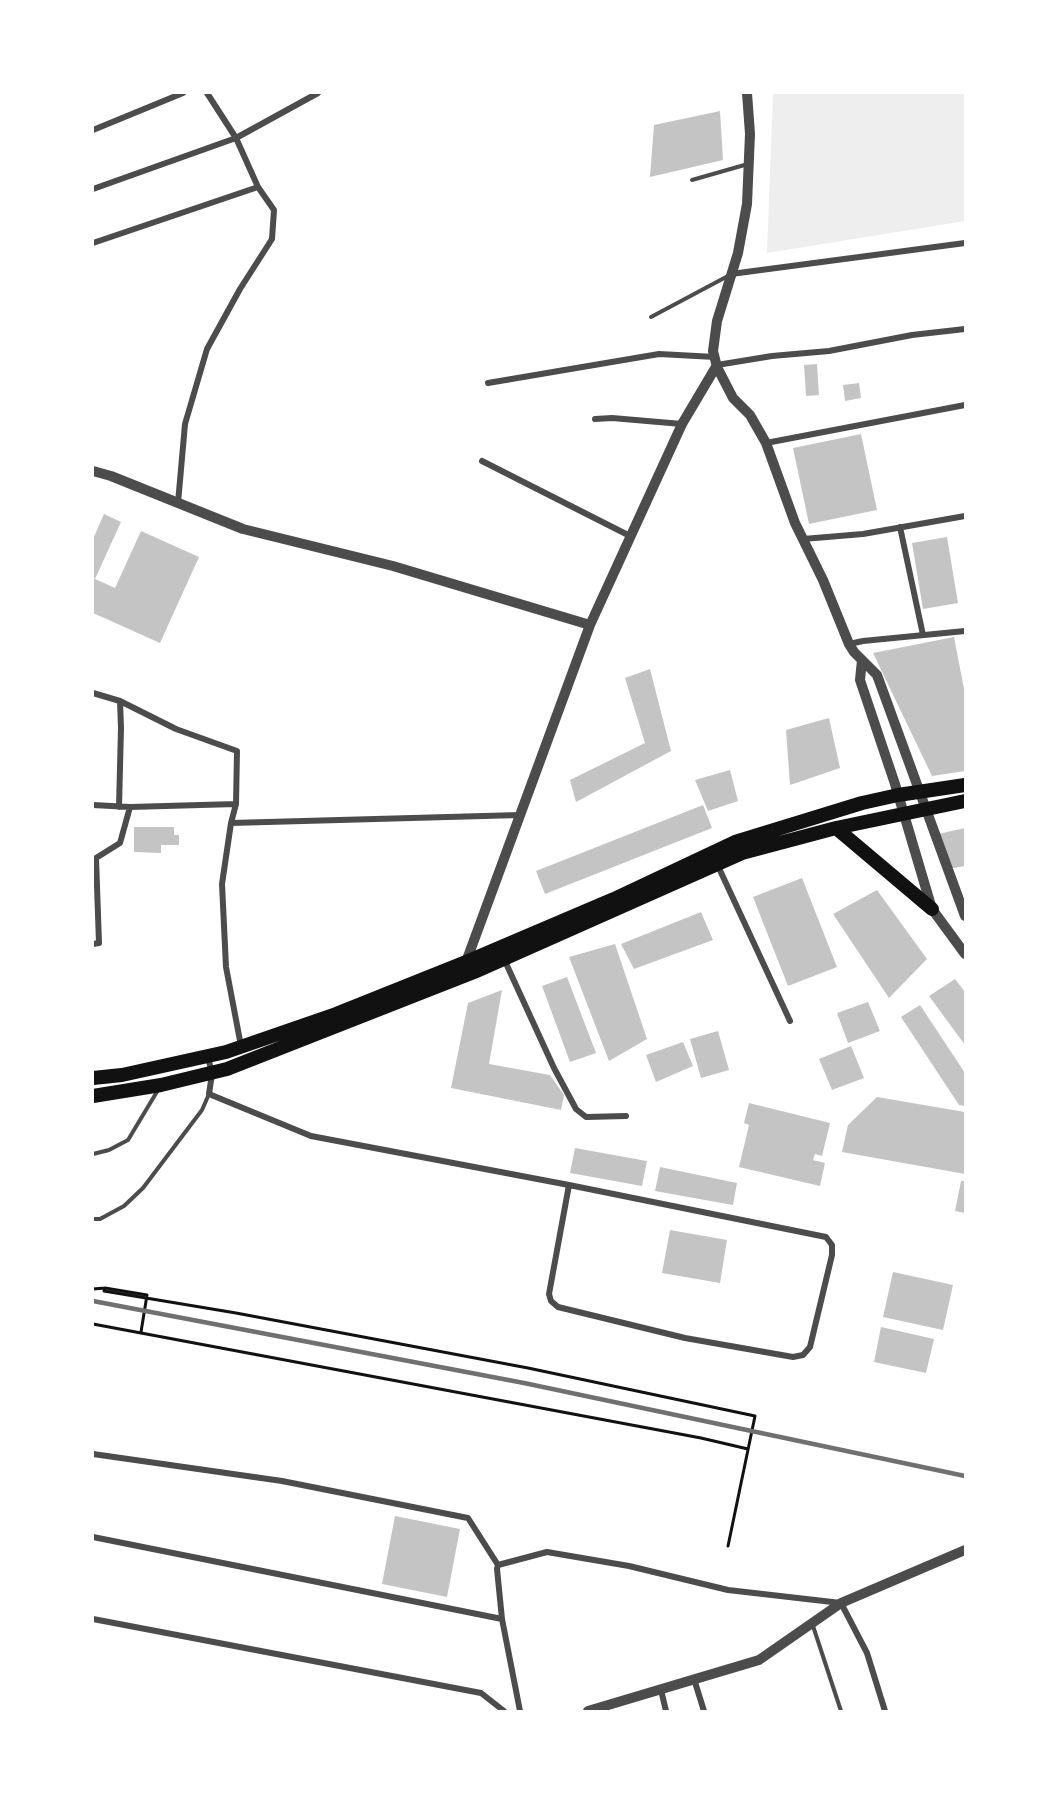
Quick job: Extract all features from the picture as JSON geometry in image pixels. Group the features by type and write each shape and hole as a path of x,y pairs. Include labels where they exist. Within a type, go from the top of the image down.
{"highway":[{"path":"93,1078 208,1057 336,1014 614,899 735,842 862,803 965,785"},
{"path":"93,1096 212,1074 503,959 718,866 742,853 836,828 965,801"},
{"path":"836,828 932,909"}],"street":[{"path":"93,130 183,93"},
{"path":"178,503 185,424 207,349 240,289 272,238 274,210 258,187 236,138 208,93"},
{"path":"93,189 236,138 318,93"},
{"path":"747,93 750,132 746,212 717,321 713,351 733,398 750,415 766,443 795,523 823,580 840,627 854,652 877,675 965,916"},
{"path":"93,243 258,187"},
{"path":"731,274 965,243"},
{"path":"488,383 660,354 716,361 829,351 912,335 965,328"},
{"path":"466,962 590,625 682,424 716,361"},
{"path":"766,443 965,405"},
{"path":"595,420 612,418 682,424"},
{"path":"482,461 630,536"},
{"path":"93,471 111,476 243,529 393,566 590,625"},
{"path":"803,539 863,534 965,516"},
{"path":"900,527 923,635"},
{"path":"849,644 965,631"},
{"path":"862,660 860,680 932,909 965,954"},
{"path":"93,693 120,701 176,729 237,751 236,804 222,884 225,955 241,1047"},
{"path":"119,807 120,701"},
{"path":"93,805 130,807 236,804"},
{"path":"93,944 99,943 96,858 120,843 130,807"},
{"path":"231,823 520,815"},
{"path":"718,866 790,1021"},
{"path":"503,959 554,1068 576,1109 586,1118 626,1116"},
{"path":"208,1057 212,1074 209,1094 311,1136 568,1185 826,1237 832,1245 832,1255 810,1347 803,1355 793,1357 685,1338 558,1307 551,1301 549,1294 568,1185"},
{"path":"93,1454 282,1481 468,1518 498,1565 502,1619 520,1711"},
{"path":"93,1537 502,1619"},
{"path":"588,1711 759,1660 841,1603 965,1550"},
{"path":"498,1565 547,1552 675,1575 728,1590 841,1603"},
{"path":"841,1603 867,1653 885,1711"},
{"path":"93,1619 481,1693 504,1711"},
{"path":"694,1680 704,1711"},
{"path":"661,1690 666,1711"}],"lane":[{"path":"692,180 748,164"},
{"path":"651,316 731,274"},
{"path":"93,1154 109,1150 128,1140 161,1085 163,1066"},
{"path":"93,1219 100,1219 124,1206 143,1188 202,1110 209,1094"},
{"path":"812,1623 841,1711"}],"path":[{"path":"93,1289 105,1288 147,1295 141,1332"},
{"path":"105,1288 104,1291 236,1313 528,1368 755,1416 728,1546"},
{"path":"93,1324 701,1438 748,1449"}],"shaded area":[{"path":"773,93 965,93 965,221 767,253"}],"building":[{"path":"720,111 723,160 650,177 654,125"},
{"path":"817,364 819,395 806,396 804,365"},
{"path":"859,383 861,398 845,401 843,385"},
{"path":"861,434 877,510 809,524 793,448"},
{"path":"104,514 121,522 95,579 115,588 141,531 199,557 160,643 93,613 93,539"},
{"path":"947,537 958,603 923,609 912,543"},
{"path":"954,637 965,694 965,771 932,776 873,653"},
{"path":"650,669 671,751 576,802 570,780 645,743 625,678"},
{"path":"829,718 840,768 790,785 786,730"},
{"path":"730,770 738,801 708,811 695,780"},
{"path":"703,805 712,828 545,894 536,871"},
{"path":"134,827 174,827 174,835 179,835 179,845 161,845 161,853 134,852"},
{"path":"965,828 965,866 949,869 938,834"},
{"path":"802,878 837,967 788,986 753,897"},
{"path":"877,890 927,959 889,998 833,914"},
{"path":"701,912 713,940 634,969 621,944"},
{"path":"615,944 647,1039 609,1061 569,957"},
{"path":"567,977 596,1053 570,1062 542,986"},
{"path":"955,979 965,992 965,1045 929,996"},
{"path":"502,990 489,1064 550,1075 564,1095 561,1110 451,1088 468,1003"},
{"path":"868,1002 880,1031 848,1043 837,1013"},
{"path":"920,1005 965,1073 965,1106 959,1105 901,1017"},
{"path":"718,1031 729,1070 701,1078 690,1039"},
{"path":"683,1042 693,1066 656,1082 646,1055"},
{"path":"851,1046 864,1078 832,1090 819,1059"},
{"path":"877,1097 965,1112 965,1174 842,1152 848,1125"},
{"path":"749,1103 830,1123 822,1156 815,1154 813,1160 825,1163 820,1186 739,1167 749,1125 744,1123"},
{"path":"575,1148 647,1161 642,1186 570,1173"},
{"path":"660,1167 737,1183 733,1205 655,1191"},
{"path":"961,1181 965,1181 965,1213 955,1211"},
{"path":"670,1230 727,1240 720,1283 662,1273"},
{"path":"893,1272 953,1285 943,1330 883,1317"},
{"path":"881,1327 934,1339 926,1373 874,1362"},
{"path":"395,1516 460,1529 447,1597 382,1584"}],"railway":[{"path":"93,1301 524,1383 965,1476"}]}
